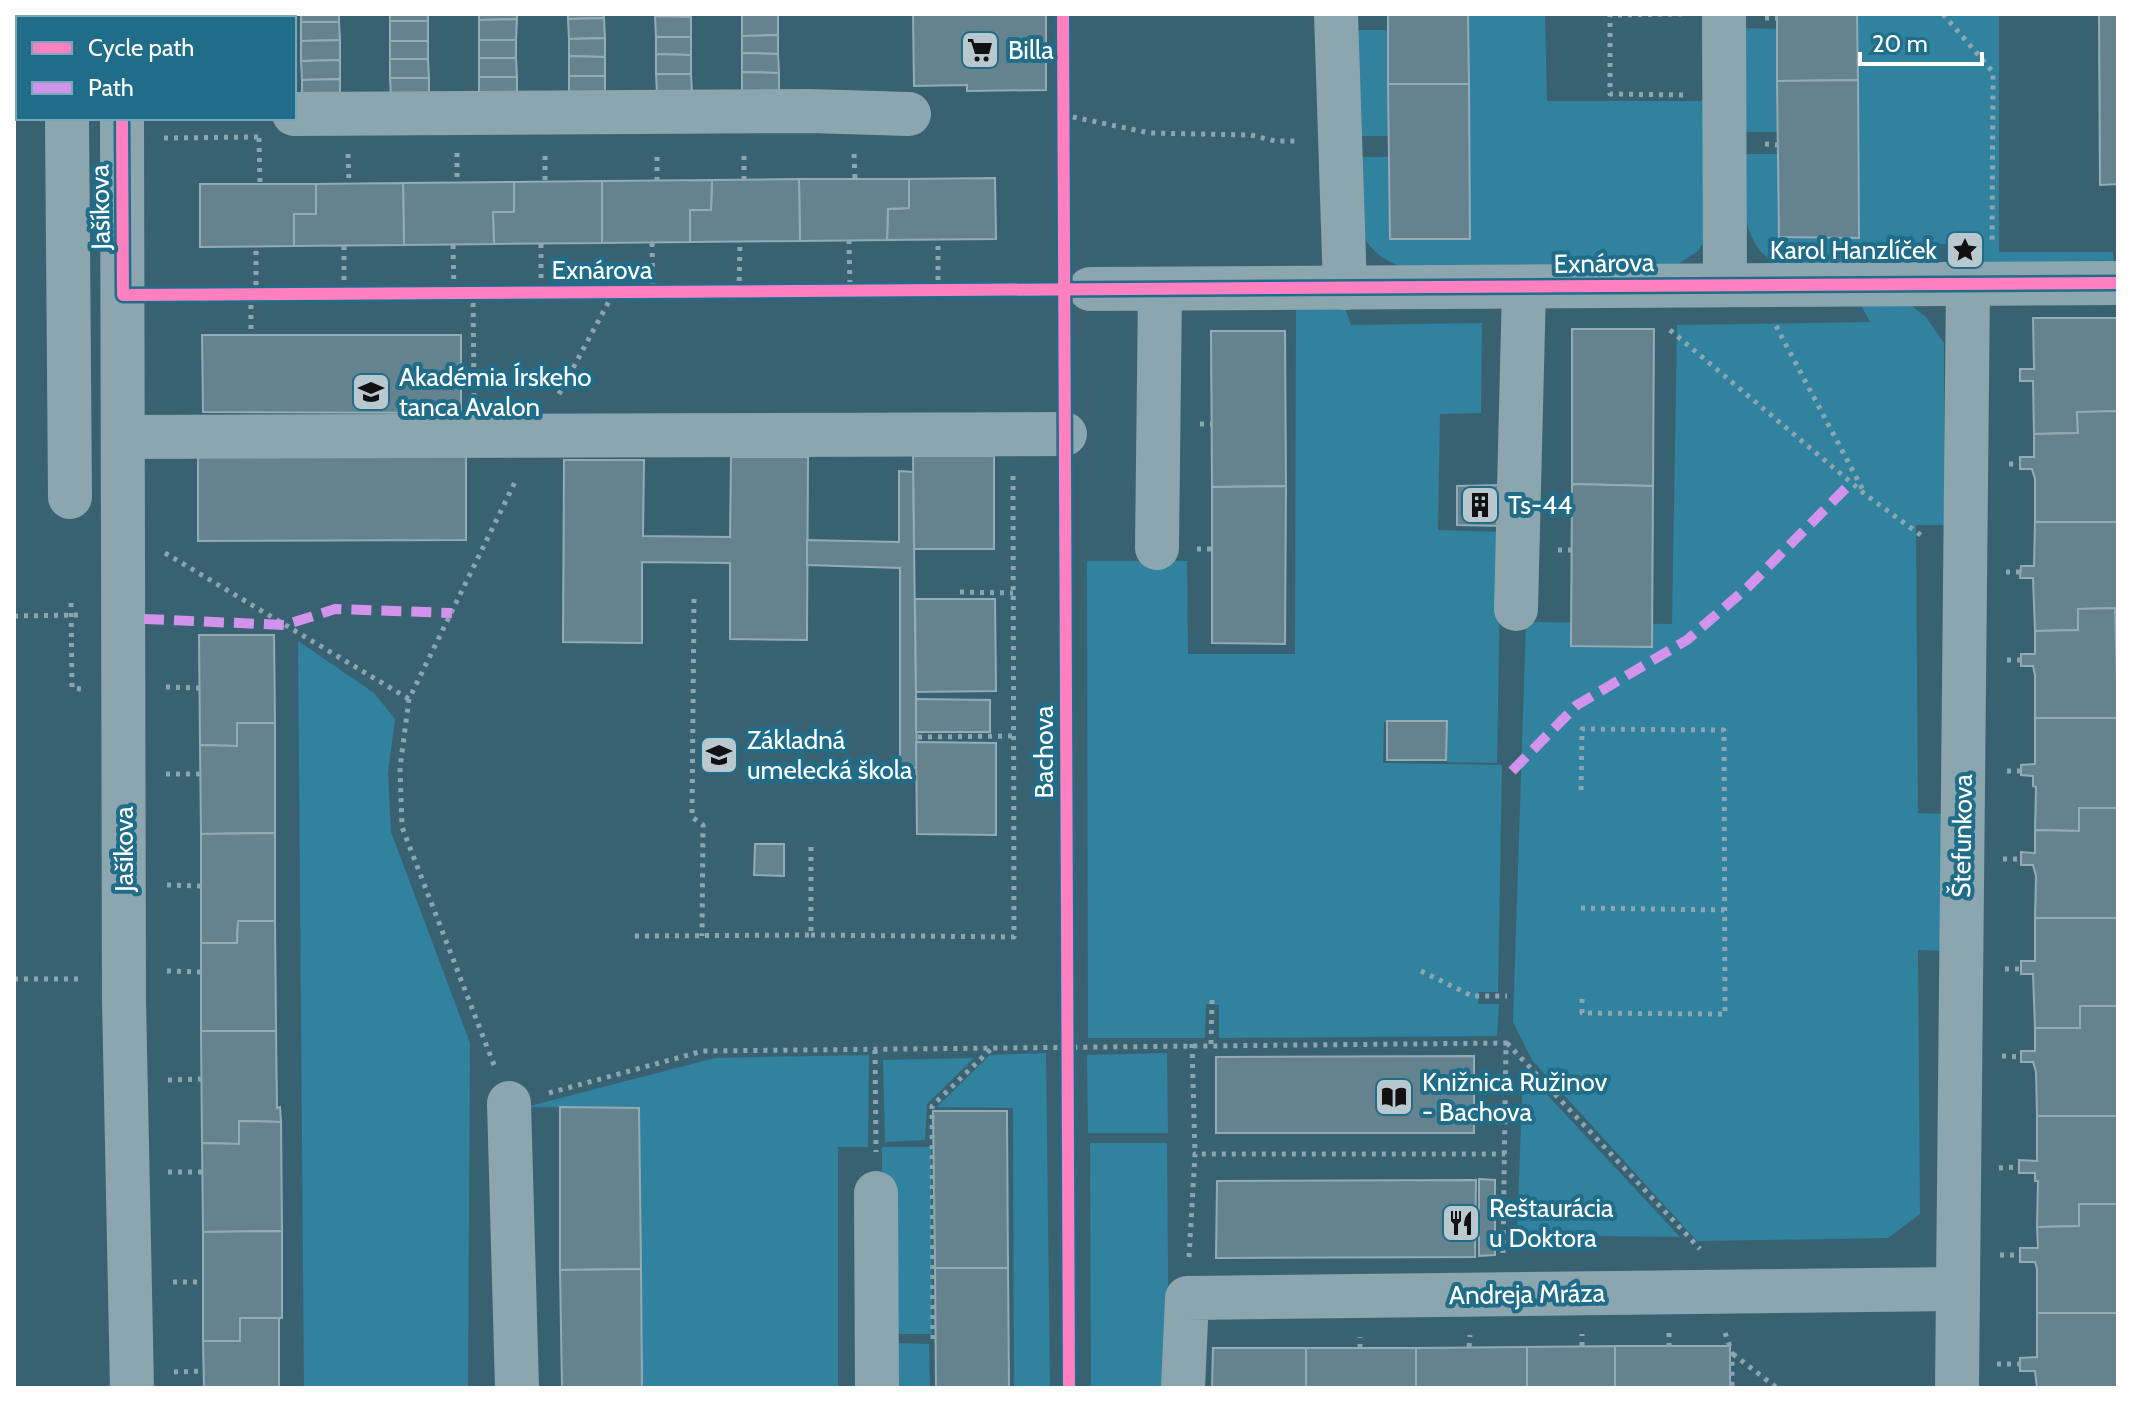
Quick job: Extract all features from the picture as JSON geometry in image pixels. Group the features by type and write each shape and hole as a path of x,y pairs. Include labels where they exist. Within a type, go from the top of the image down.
{"street":[{"path":"1336,14 1345,288"},
{"path":"1724,14 1725,95 1738,283"},
{"path":"277,126 796,111 909,114"},
{"path":"67,120 70,497"},
{"name":"Jašíkova","path":"122,120 124,1000 132,1388"},
{"name":"Exnárova","path":"1071,289 2118,283"},
{"name":"Štefunkova","path":"1973,1376 1958,1289 1965,567 1980,284"},
{"path":"1516,609 1524,287"},
{"path":"1157,548 1160,289"},
{"path":"125,437 1065,434"},
{"path":"509,1103 517,1388"},
{"path":"876,1193 877,1388"},
{"name":"Andreja Mráza","path":"1187,1298 1958,1289"},
{"path":"1183,1388 1187,1298"}],"path":[{"path":"1724,14 1610,15 1610,94 1725,95"},
{"path":"1943,14 1993,72 1980,284"},
{"path":"1063,101 1063,130"},
{"path":"1063,115 1150,133 1338,141"},
{"path":"260,184 277,126"},
{"path":"938,239 938,290"},
{"path":"849,240 850,290"},
{"path":"739,291 740,242"},
{"path":"652,243 653,292"},
{"path":"541,244 541,292"},
{"path":"453,245 454,293"},
{"path":"251,335 256,246"},
{"path":"344,246 344,294"},
{"path":"1738,283 1866,495"},
{"path":"1620,285 1866,495 1965,567"},
{"path":"614,292 537,435 409,699 400,768 402,827 509,1103 703,1051 1506,1043 1705,1254 1723,1292 1726,1342 1732,1353 1777,1388"},
{"path":"473,293 474,436"},
{"path":"635,936 1014,937 1013,471"},
{"path":"156,548 409,699"},
{"path":"960,592 1013,593"},
{"path":"694,599 692,817 703,825 702,936"},
{"path":"71,603 72,677"},
{"path":"158,687 200,688"},
{"path":"1581,790 1582,729 1724,730 1725,1014 1582,1013 1582,996"},
{"path":"918,737 1013,736"},
{"path":"159,774 200,774"},
{"path":"811,844 811,935"},
{"path":"159,885 201,886"},
{"path":"1581,908 1724,910"},
{"path":"160,971 201,972"},
{"path":"1421,971 1472,996 1507,996"},
{"path":"14,979 91,979"},
{"path":"1211,1044 1212,1000"},
{"path":"1067,1032 1067,1063"},
{"path":"1502,1294 1506,1043"},
{"path":"1187,1298 1195,1154 1192,1044"},
{"path":"933,1339 932,1106 992,1048"},
{"path":"875,1050 876,1193"},
{"path":"161,1080 201,1079"},
{"path":"1195,1154 1505,1154"},
{"path":"161,1172 202,1172"},
{"path":"1732,1353 1732,1388"},
{"path":"1973,1376 2020,1364"}],"shaded area":[{"path":"1469,14 1545,14 1547,101 1717,101 1712,229 1698,251 1678,264 1415,272 1378,254 1360,229 1351,157 1389,157 1390,238 1470,239"},
{"path":"1858,14 1999,14 1999,252 2113,252 2114,269 1960,270 1959,244 1886,244 1886,270 1808,270 1786,267 1771,260 1759,249 1746,220 1741,154 1778,154 1779,237 1859,237"},
{"path":"1740,28 1777,29 1778,132 1741,132"},
{"path":"1350,30 1388,30 1389,136 1350,136"},
{"path":"1855,295 1911,305 1926,317 1944,343 1945,525 1916,525 1918,813 1947,814 1948,951 1918,950 1920,1214 1888,1238 1697,1241 1532,1060 1513,1022 1526,622 1672,624 1677,325 1870,322"},
{"path":"1296,299 1342,299 1351,325 1482,323 1481,413 1440,414 1438,530 1501,532 1497,763 1447,762 1447,721 1384,722 1383,763 1502,765 1498,992 1478,992 1478,1004 1499,1004 1497,1036 1219,1038 1219,1005 1206,1004 1205,1038 1088,1038 1087,561 1187,561 1188,654 1295,654"},
{"path":"298,641 374,693 395,719 388,773 391,832 470,1043 468,1388 304,1388"},
{"path":"1046,1053 1050,1388 1014,1388 1013,1108 937,1107 990,1055"},
{"path":"1167,1053 1168,1133 1088,1133 1087,1055"},
{"path":"869,1055 868,1147 838,1147 838,1388 642,1388 639,1108 526,1107 715,1058"},
{"path":"974,1058 927,1104 925,1140 885,1142 883,1060"},
{"path":"1523,1069 1680,1237 1517,1235"},
{"path":"1090,1143 1167,1143 1169,1388 1091,1388"},
{"path":"882,1147 931,1147 932,1334 896,1334 882,1192"},
{"path":"894,1343 929,1344 930,1388 895,1388"}],"building":[{"path":"301,14 339,14 339,22 301,22"},
{"path":"390,14 428,14 428,21 390,21"},
{"path":"479,14 517,14 517,19 479,20"},
{"path":"568,14 604,14 604,18 568,19"},
{"name":"Billa","path":"913,14 1046,14 1046,90 967,91 967,85 914,86"},
{"path":"1388,14 1468,14 1469,84 1388,84"},
{"path":"1777,14 1857,14 1858,80 1777,81"},
{"path":"2099,14 2118,14 2118,184 2100,185"},
{"path":"742,15 778,15 778,35 742,36"},
{"path":"655,16 691,17 691,37 656,37"},
{"path":"604,18 605,38 569,39 568,19"},
{"path":"517,19 516,40 479,40 479,20"},
{"path":"390,21 428,21 428,41 390,41"},
{"path":"301,22 339,22 340,40 301,41"},
{"path":"778,35 778,54 742,53 742,36"},
{"path":"656,37 691,37 691,55 656,54"},
{"path":"605,38 605,57 569,56 569,39"},
{"path":"340,40 340,60 301,61 301,41"},
{"path":"479,40 516,40 516,58 479,58"},
{"path":"390,41 428,41 428,59 390,59"},
{"path":"742,53 778,54 779,73 742,72"},
{"path":"656,54 691,55 691,74 656,74"},
{"path":"569,56 605,57 605,76 569,76"},
{"path":"479,58 516,58 517,77 479,77"},
{"path":"390,59 428,59 429,78 390,78"},
{"path":"340,60 340,79 302,80 301,61"},
{"path":"742,72 779,73 779,93 742,93"},
{"path":"656,74 691,74 692,93 657,93"},
{"path":"569,76 605,76 605,95 569,95"},
{"path":"479,77 517,77 517,96 479,97"},
{"path":"390,78 429,78 429,97 391,97"},
{"path":"340,79 340,98 302,98 302,80"},
{"path":"1858,80 1859,238 1779,237 1777,81"},
{"path":"1388,84 1469,84 1470,239 1390,239"},
{"path":"995,178 996,239 887,240 888,209 909,208 909,179"},
{"path":"799,179 909,179 909,208 888,209 887,240 800,241"},
{"path":"799,179 800,241 690,242 690,210 711,210 712,180"},
{"path":"712,180 711,210 690,210 690,242 602,243 602,181"},
{"path":"602,181 602,243 494,244 493,212 514,212 514,182"},
{"path":"514,182 514,212 493,212 494,244 404,245 403,183"},
{"path":"403,183 404,245 294,246 294,214 316,214 316,184"},
{"path":"200,184 316,184 316,214 294,214 294,246 200,247"},
{"path":"2033,318 2118,318 2118,412 2077,412 2078,433 2034,434 2033,381 2020,381 2020,369 2034,369"},
{"path":"1572,329 1654,329 1653,486 1572,484"},
{"path":"1211,331 1285,331 1286,486 1212,487"},
{"path":"202,335 461,335 461,413 203,412"},
{"path":"2077,412 2118,412 2118,522 2035,522 2035,479 2032,469 2020,469 2020,457 2034,457 2034,434 2078,433"},
{"path":"466,454 466,540 198,541 198,455"},
{"path":"913,456 994,456 994,549 914,549"},
{"path":"731,457 808,457 807,640 730,639 730,563 642,562 642,643 563,642 564,460 644,460 643,536 730,537"},
{"path":"899,471 913,472 917,768 900,767 900,568 807,565 807,540 899,542"},
{"path":"1572,484 1653,486 1652,647 1571,646"},
{"name":"Ts-44","path":"1504,485 1502,526 1457,525 1457,486"},
{"path":"1286,486 1285,644 1212,643 1212,487"},
{"path":"2035,522 2118,522 2118,608 2078,609 2078,630 2035,631 2033,578 2020,578 2021,566 2034,566"},
{"path":"915,599 995,599 996,691 916,692"},
{"path":"2115,608 2118,718 2035,718 2035,675 2033,666 2021,666 2021,654 2035,654 2035,631 2078,630 2078,609"},
{"path":"199,635 274,635 275,723 237,723 237,746 200,745"},
{"path":"916,699 990,700 990,732 916,732"},
{"path":"2035,718 2118,718 2118,808 2079,808 2079,831 2035,830 2036,787 2033,786 2033,776 2021,775 2021,765 2035,764"},
{"path":"1387,721 1447,721 1446,760 1387,760"},
{"path":"237,723 275,723 275,833 201,834 200,745 237,746"},
{"path":"916,742 996,743 996,835 917,834"},
{"path":"2079,808 2118,808 2118,918 2035,918 2036,876 2033,865 2021,865 2021,852 2035,853 2035,830 2079,831"},
{"path":"275,833 275,921 238,921 237,943 201,943 201,834"},
{"path":"755,844 784,844 784,876 754,875"},
{"path":"2035,918 2118,918 2118,1006 2080,1006 2080,1028 2035,1028 2033,974 2021,974 2021,961 2035,961"},
{"path":"238,921 275,921 276,1031 201,1031 201,943 237,943"},
{"path":"2080,1006 2118,1006 2118,1116 2037,1116 2036,1072 2033,1062 2021,1062 2021,1051 2035,1051 2035,1028 2080,1028"},
{"path":"201,1031 276,1031 277,1108 280,1107 281,1122 239,1121 239,1144 202,1143"},
{"path":"1474,1056 1474,1133 1216,1133 1216,1057"},
{"path":"560,1107 639,1108 641,1269 560,1270"},
{"path":"933,1111 1007,1111 1008,1268 935,1268"},
{"path":"2037,1116 2118,1116 2118,1204 2079,1204 2079,1226 2037,1227 2038,1181 2035,1181 2035,1173 2019,1173 2019,1160 2037,1161"},
{"path":"239,1121 281,1122 282,1231 203,1232 202,1143 239,1144"},
{"path":"1479,1179 1495,1180 1495,1255 1479,1256"},
{"path":"1476,1180 1475,1257 1216,1258 1217,1181"},
{"path":"2079,1204 2118,1204 2118,1313 2037,1313 2037,1269 2035,1262 2020,1262 2020,1248 2038,1248 2037,1227 2079,1226"},
{"path":"282,1231 282,1318 240,1318 240,1341 203,1341 203,1232"},
{"path":"935,1268 1008,1268 1009,1388 936,1388"},
{"path":"641,1269 642,1388 562,1388 560,1270"},
{"path":"2037,1313 2118,1313 2118,1388 2037,1388 2035,1371 2020,1371 2020,1358 2037,1357"},
{"path":"240,1318 279,1318 279,1388 204,1388 203,1341 240,1341"},
{"path":"1615,1346 1615,1388 1527,1388 1527,1347"},
{"path":"1615,1346 1730,1346 1730,1388 1615,1388"},
{"path":"1527,1347 1527,1388 1416,1388 1416,1348"},
{"path":"1213,1348 1306,1348 1306,1388 1212,1388"},
{"path":"1306,1348 1416,1348 1416,1388 1306,1388"}],"marked path":[{"path":"1512,771 1577,705 1687,640 1748,587 1851,483"},
{"path":"144,619 285,625 335,609 452,613"}],"cycle path":[{"name":"Bachova","path":"1063,14 1069,1388"},
{"path":"122,120 123,295 2118,283"}],"place":[{"name":"Billa","path":"980,50"},
{"name":"Karol Hanzlíček","path":"1965,250"},
{"name":"Akadémia Írskeho tanca Avalon","path":"371,392"},
{"name":"Ts-44","path":"1480,505"},
{"name":"Základná umelecká škola","path":"719,755"},
{"name":"Knižnica Ružinov - Bachova","path":"1394,1097"},
{"name":"Reštaurácia u Doktora","path":"1461,1223"}]}
